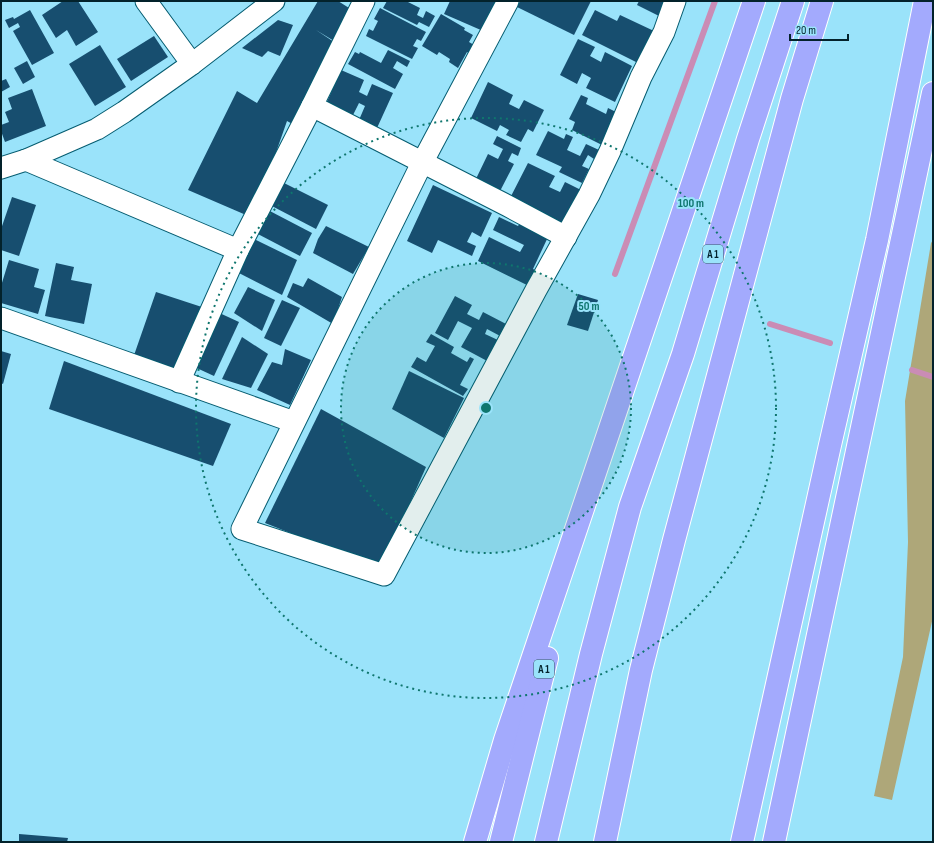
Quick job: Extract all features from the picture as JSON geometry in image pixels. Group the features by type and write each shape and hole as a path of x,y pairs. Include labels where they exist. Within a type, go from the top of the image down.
{"highway":[{"name":"A 1","path":"501,842 588,496 754,1"},
{"name":"A 1","path":"546,842 591,654 630,507 683,354 746,147 793,1"},
{"path":"605,842 641,670 674,540 792,99 822,1"},
{"path":"742,842 828,452 877,240 925,1"},
{"path":"774,842 933,93"},
{"path":"475,842 505,740 588,496"}],"street":[{"path":"146,1 192,64"},
{"path":"1,168 26,160 97,130 192,64 274,1"},
{"path":"179,382 238,250 364,1"},
{"path":"508,1 422,163 242,528 384,575 536,290 589,195 664,32 675,1"},
{"path":"312,106 566,237"},
{"path":"26,160 238,250"},
{"path":"1,318 294,422"}],"shaded area":[{"path":"933,240 933,617 892,800 874,796 903,657 908,542 905,401 931,243"}],"building":[{"path":"63,1 78,1 98,32 76,46 67,30 56,38 42,15"},
{"path":"318,1 338,1 357,13 339,44 316,30 337,44 296,126 287,121 253,218 188,190 237,91 257,103"},
{"path":"387,1 406,1 420,8 417,15 423,18 426,11 435,16 429,27 419,22 417,25 383,8"},
{"path":"450,1 503,1 490,34 444,14"},
{"path":"520,1 591,1 574,35 517,7"},
{"path":"639,1 669,1 661,17 637,5"},
{"path":"380,8 426,32 421,41 417,39 413,46 418,48 412,59 366,36 369,29 373,31 378,21 374,19"},
{"path":"30,10 54,53 32,65 13,31 20,27 18,23 9,28 5,20 13,17 14,19"},
{"path":"595,10 617,21 620,15 654,31 638,63 582,35"},
{"path":"441,14 465,28 464,30 473,35 469,42 474,45 469,53 467,52 458,68 449,62 450,59 439,52 437,55 422,46"},
{"path":"278,20 293,25 280,56 268,51 262,57 242,48"},
{"path":"154,36 168,57 131,81 117,59"},
{"path":"578,39 595,47 590,56 601,62 605,52 632,66 615,102 586,88 591,78 582,73 577,84 560,75"},
{"path":"100,45 126,87 95,106 69,64"},
{"path":"388,50 410,61 407,67 397,61 393,68 403,74 395,89 348,64 355,52 359,54 360,52 381,63"},
{"path":"27,61 35,77 23,84 14,68"},
{"path":"341,70 364,80 359,92 367,96 372,84 393,93 377,128 359,120 365,106 359,103 352,117 326,104"},
{"path":"6,79 10,87 1,92 1,81"},
{"path":"488,82 513,95 509,104 519,109 524,100 544,110 533,132 528,129 521,142 506,135 509,130 500,125 497,131 471,118"},
{"path":"32,89 46,126 5,142 1,131 1,125 9,122 5,112 12,109 8,98"},
{"path":"581,95 588,98 586,104 606,114 608,108 620,114 604,146 572,130 575,122 569,119"},
{"path":"548,131 564,139 566,134 573,137 567,150 580,156 586,144 599,150 594,159 588,155 582,166 589,169 582,183 559,172 562,167 536,155"},
{"path":"497,136 521,148 518,156 512,153 508,161 514,164 498,195 474,183 488,154 498,159 503,149 493,144"},
{"path":"528,163 555,176 549,187 560,192 565,182 583,191 564,230 508,202"},
{"path":"280,181 328,205 316,229 268,204"},
{"path":"433,185 492,213 481,237 472,232 467,242 476,246 472,256 438,240 432,253 407,241"},
{"path":"12,197 36,205 19,256 1,250 1,229"},
{"path":"266,209 312,233 300,256 254,232"},
{"path":"499,217 518,226 520,223 548,237 533,269 539,272 531,287 478,261 489,237 520,252 524,245 493,230"},
{"path":"326,226 369,247 353,274 313,253 318,239"},
{"path":"252,238 297,260 282,295 233,270"},
{"path":"9,260 39,269 34,287 45,290 38,314 1,303 1,286"},
{"path":"56,263 74,267 71,280 92,284 84,324 45,316"},
{"path":"308,278 342,297 333,324 287,297 293,283 303,287"},
{"path":"248,287 275,300 262,331 234,313"},
{"path":"156,292 208,309 177,378 132,361"},
{"path":"578,294 598,300 588,331 567,325"},
{"path":"455,296 472,305 467,314 479,320 483,312 508,325 502,337 487,329 485,334 500,341 489,362 461,347 472,328 458,321 448,340 435,333"},
{"path":"282,300 300,308 281,346 264,338"},
{"path":"213,310 239,322 214,376 188,364"},
{"path":"431,334 454,347 451,353 467,362 470,357 474,359 460,385 468,389 463,396 411,367 417,357 426,362 435,346 426,342"},
{"path":"242,337 268,354 251,388 222,379"},
{"path":"285,349 311,360 290,405 257,390 272,362 282,365"},
{"path":"1,351 11,354 3,384 1,383"},
{"path":"64,361 231,424 213,466 49,409"},
{"path":"409,371 464,398 444,438 392,409"},
{"path":"321,409 426,467 381,569 265,523"},
{"path":"19,834 68,838 67,842 19,842"}],"waterway":[{"path":"615,274 715,1"},
{"path":"770,324 830,343"},
{"path":"912,370 933,377"}]}
